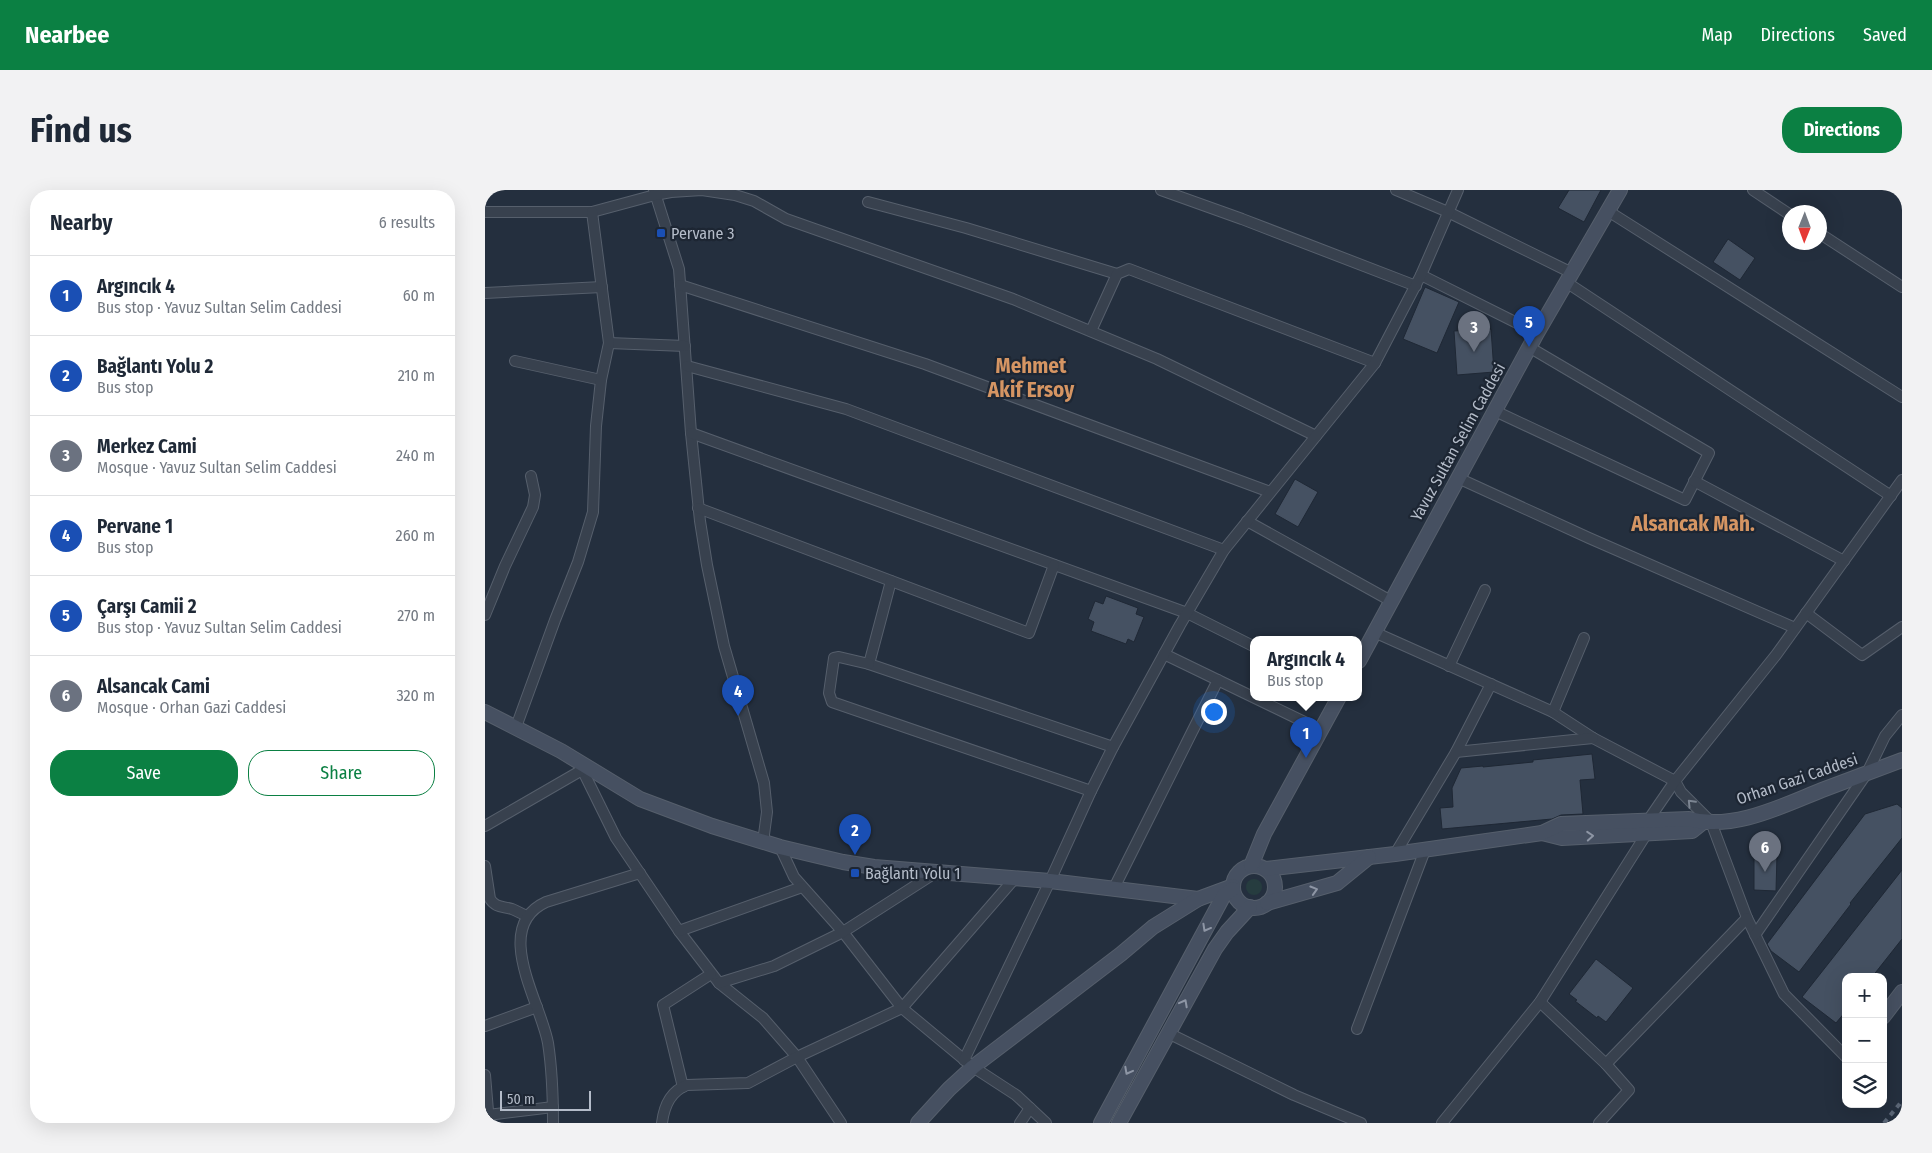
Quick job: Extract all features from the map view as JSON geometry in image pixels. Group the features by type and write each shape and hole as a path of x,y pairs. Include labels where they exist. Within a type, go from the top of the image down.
{"street":[{"path":"485,212 592,212 654,192 706,190 735,195 754,202 786,219 1013,299 1091,331 1157,359 1316,436"},
{"path":"754,202 757,190"},
{"path":"1161,190 1416,286"},
{"path":"1396,190 1448,212 1569,278 1891,496"},
{"path":"918,1123 949,1089 969,1063 1091,791 1113,747 1187,613 1224,550 1375,363 1416,286 1458,190"},
{"name":"Yavuz Sultan Selim Caddesi","path":"1362,655 1529,347 1620,190"},
{"path":"1753,190 1782,209"},
{"path":"654,192 679,269 698,508 707,565 724,646 764,783 767,812 763,842"},
{"path":"868,202 966,228 1117,274 1129,269 1375,363"},
{"path":"1608,211 1902,397"},
{"path":"516,727 578,562 593,512 596,426 601,380 609,343 592,212"},
{"path":"1827,238 1902,287"},
{"path":"1091,331 1117,274"},
{"path":"1421,275 1537,333"},
{"path":"680,285 925,364 1270,492"},
{"path":"485,293 602,287"},
{"path":"609,343 685,346"},
{"path":"1495,411 1685,500 1709,453 1529,347"},
{"path":"515,360 601,380"},
{"path":"687,366 846,409 1224,550"},
{"path":"691,433 1187,613 1250,644"},
{"path":"485,616 505,566 533,506 535,495 531,476"},
{"path":"1458,478 1589,538 1795,628"},
{"path":"1443,1123 1540,1002 1675,781 1795,628 1902,480"},
{"path":"1694,481 1844,560"},
{"path":"698,508 1029,633 1054,565"},
{"path":"1247,521 1391,601"},
{"path":"869,664 891,581"},
{"path":"1449,666 1485,590"},
{"path":"1806,613 1861,655 1902,627"},
{"path":"1374,632 1553,712 1593,738 1675,781 1681,792 1707,822 1747,918 1784,994 1842,1053"},
{"path":"1553,712 1584,638"},
{"path":"1164,654 1250,696"},
{"path":"1091,791 832,702 829,693 834,658 839,657 869,664 1113,747"},
{"path":"1114,888 1218,680"},
{"path":"1395,854 1456,752 1491,684"},
{"path":"1261,701 1321,730"},
{"path":"1251,866 1264,834 1337,701"},
{"path":"485,712 516,727 640,799 713,826 780,847 843,862 935,873 1050,881 1198,898"},
{"path":"1755,934 1867,773 1885,736 1902,715"},
{"path":"1456,752 1593,738"},
{"name":"Orhan Gazi Caddesi","path":"1266,869 1395,854 1542,833 1561,824 1648,826 1689,819 1707,822 1744,818 1765,812 1902,760"},
{"path":"485,826 580,765"},
{"path":"580,765 616,838 679,931 719,983 763,1018 797,1057 841,1123"},
{"path":"780,847 794,877 843,932 902,1008 969,1063 1002,1085 1046,1123"},
{"path":"1357,1029 1425,850"},
{"path":"1267,903 1337,883 1370,856"},
{"path":"485,866 490,899 493,903 527,916"},
{"path":"1101,1123 1224,895 1233,887 1239,872 1251,866 1266,869 1273,877 1276,887 1274,895 1267,903 1261,907 1250,907 1240,902 1233,887"},
{"path":"553,1123 547,1042 529,986 522,956 521,931 527,916 532,910 546,902 640,873"},
{"path":"719,983 774,966 843,932 935,873"},
{"path":"662,1123 663,1114 669,1101 676,1091 683,1086 748,1083 797,1057 902,1008 1015,878"},
{"path":"679,931 802,887"},
{"path":"969,1063 1121,954 1153,927 1198,898 1233,887"},
{"path":"1119,1123 1215,949 1232,926 1250,907"},
{"path":"1607,1064 1747,918"},
{"path":"683,1086 663,1005 711,974"},
{"path":"1887,1012 1902,992"},
{"path":"1540,1002 1607,1064 1629,1090 1599,1123"},
{"path":"485,1026 537,1007"},
{"path":"1168,1033 1294,1095 1361,1123"},
{"path":"485,1075 487,1112 553,1107"},
{"path":"1020,1123 1030,1108"}],"green space":[{"path":"1251,879 1257,879 1262,884 1260,893 1251,895 1246,890 1246,884"}],"building":[{"path":"1569,190 1601,190 1584,222 1558,208"},
{"path":"1728,239 1755,258 1740,280 1713,262"},
{"path":"1425,287 1459,302 1437,353 1403,339"},
{"path":"1491,329 1494,372 1457,375 1454,331"},
{"path":"1295,479 1318,492 1298,527 1275,514"},
{"path":"1106,596 1138,608 1136,614 1144,617 1134,642 1128,639 1126,644 1091,631 1094,622 1088,619 1095,601 1103,604"},
{"path":"1592,754 1595,779 1580,780 1583,814 1561,815 1552,819 1442,829 1440,808 1453,807 1452,788 1461,768 1533,762 1533,760"},
{"path":"1897,804 1902,808 1902,838 1850,903 1799,972 1771,951 1767,944 1865,814"},
{"path":"1754,854 1777,854 1776,891 1754,890"},
{"path":"1902,870 1902,939 1875,973 1842,973 1842,1016 1836,1023 1802,997"},
{"path":"1596,959 1633,988 1606,1022 1598,1016 1597,1018 1569,994"}],"railway":[{"path":"1884,1123 1902,1101"}],"place":[{"name":"Pervane 3","path":"661,233"},
{"name":"Çarşı Camii 2","path":"1529,347"},
{"name":"Merkez Cami","path":"1474,352"},
{"name":"Pervane 1","path":"738,716"},
{"name":"Argıncık 4","path":"1306,758"},
{"name":"Bağlantı Yolu 2","path":"855,855"},
{"name":"Alsancak Cami","path":"1765,872"},
{"name":"Bağlantı Yolu 1","path":"855,873"}],"district":[{"name":"Mehmet Akif Ersoy","path":"1031,378"},
{"name":"Alsancak Mah.","path":"1693,524"}]}
